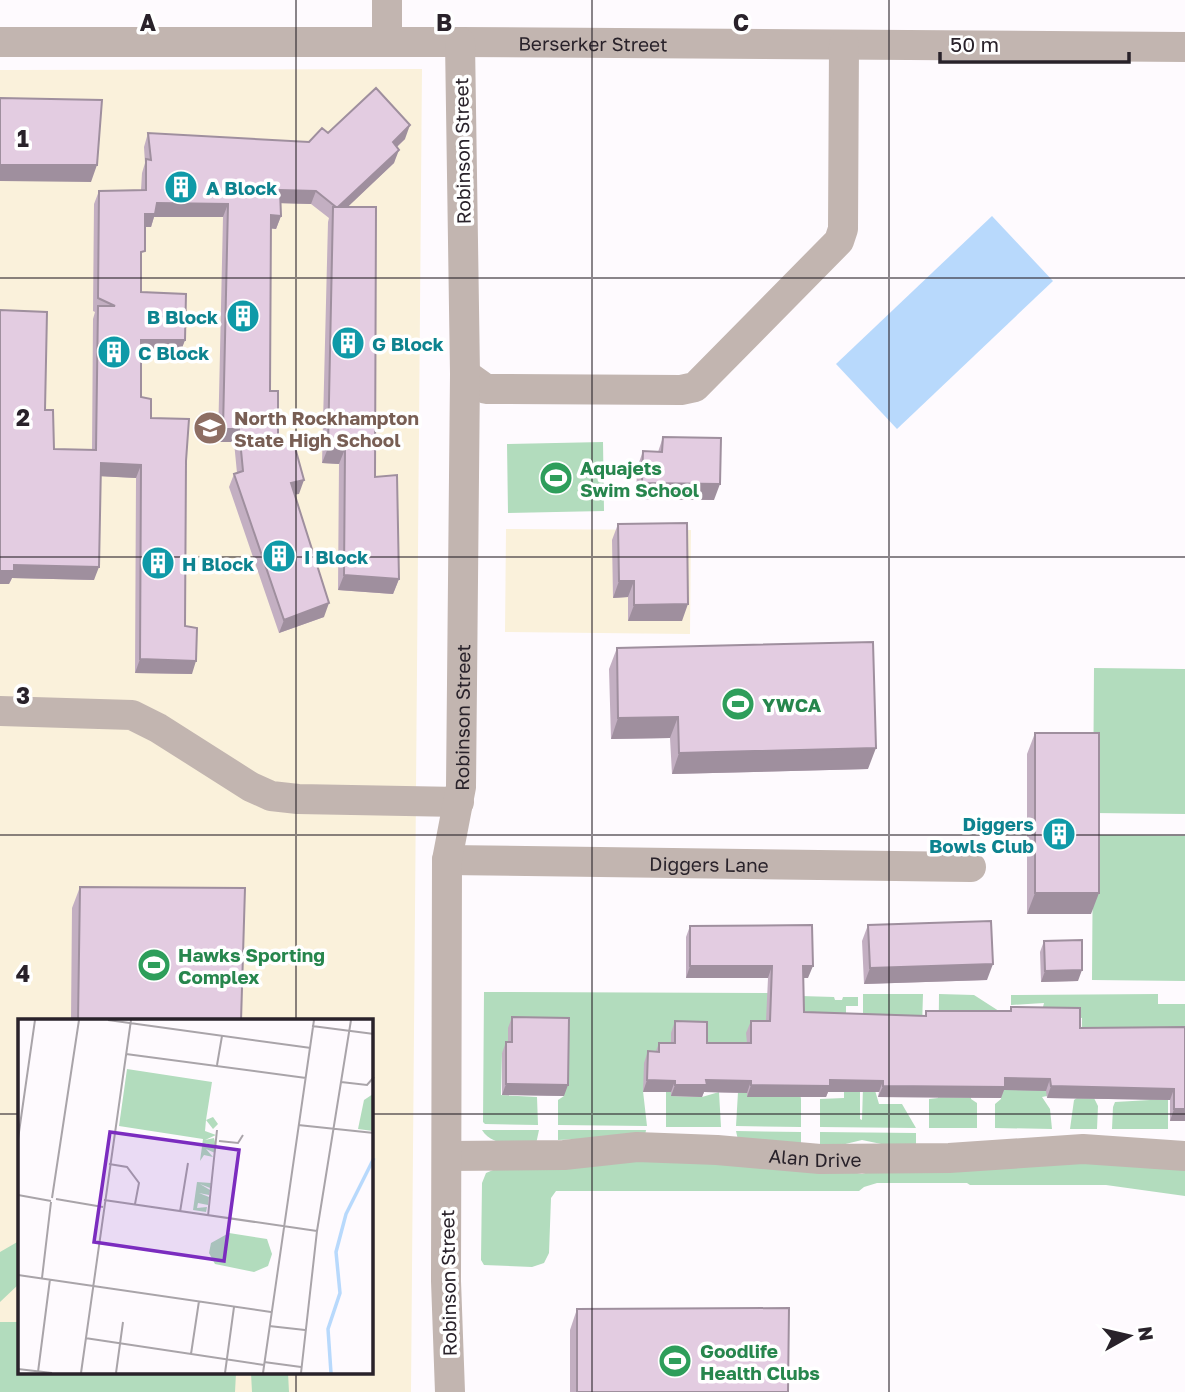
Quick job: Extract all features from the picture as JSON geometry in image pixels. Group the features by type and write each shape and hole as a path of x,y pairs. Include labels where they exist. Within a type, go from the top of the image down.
{"street":[{"path":"387,0 387,42"},
{"name":"Berserker Street","path":"0,42 1185,47"},
{"name":"Robinson Street","path":"450,1392 446,1281 447,860 461,787 465,374 460,42"},
{"path":"465,374 486,389 681,390 695,387 839,240 843,229 844,45"},
{"path":"0,712 132,715 158,728 251,787 271,796 298,799 459,802"},
{"name":"Diggers Lane","path":"447,860 971,867"},
{"name":"Alan Drive","path":"447,1156 564,1155 637,1147 718,1150 820,1159 948,1158 1083,1149 1185,1156"}],"shaded area":[{"name":"North Rockhampton State High School","path":"422,69 411,1392 0,1392 0,70"},
{"path":"506,529 691,530 690,634 505,632"}],"green space":[{"name":"Aquajets Swim School","path":"603,442 604,511 508,513 507,444"},
{"path":"1094,668 1185,669 1185,814 1093,813"},
{"path":"1093,835 1185,836 1185,981 1092,980"},
{"path":"484,992 784,993 801,1099 801,1127 736,1126 738,1092 747,1093 747,1096 768,1020 747,1054 707,1091 708,1033 671,1033 671,1054 643,1091 647,1126 558,1125 558,1100 564,1096 565,1029 502,1053 501,1095 537,1097 538,1125 485,1124"},
{"path":"863,994 923,994 922,1026 863,1047"},
{"path":"939,994 974,995 1002,1013 972,1087 971,1099 977,1103 977,1128 929,1128 929,1099 938,1098"},
{"path":"1158,994 1158,1004 1185,1004 1185,1049 1168,1094 1168,1129 1112,1129 1115,1102 1150,1100 1093,1096 1098,1106 1097,1129 1070,1129 1074,1100 1081,1095 1082,1018 1036,1009 1043,1007 1044,1003 1011,1005 1011,995"},
{"path":"801,996 834,997 835,1000 858,997 858,1006 846,1006 846,1024 805,1024"},
{"path":"1001,1083 1047,1091 1047,1096 1042,1097 1050,1109 1052,1129 995,1128 995,1104 1001,1099"},
{"path":"863,1087 874,1087 879,1104 902,1104 916,1128 820,1127 820,1099 844,1098 844,1092 860,1090 862,1120"},
{"path":"666,1092 671,1092 671,1096 702,1097 719,1092 721,1127 666,1127"},
{"path":"482,1130 539,1130 536,1144 514,1144 493,1140"},
{"path":"558,1130 646,1130 645,1136 558,1140"},
{"path":"736,1131 801,1132 801,1143 738,1140"},
{"path":"820,1132 916,1133 916,1146 891,1146 862,1140 833,1147 820,1145"},
{"path":"661,1159 833,1168 862,1174 883,1168 1043,1161 1185,1166 1185,1196 1106,1185 967,1183 877,1183 859,1191 556,1191 551,1198 549,1253 544,1263 532,1267 484,1265 481,1260 482,1183 486,1173 493,1170"},
{"path":"18,1242 18,1285 0,1302 0,1252"},
{"path":"0,1322 18,1322 18,1374 236,1374 235,1392 0,1392"},
{"path":"251,1374 288,1374 289,1392 252,1392"}],"water":[{"path":"992,216 1053,281 897,429 836,364"}],"building":[{"path":"376,88 410,125 393,142 399,150 338,207 316,191 280,190 281,216 271,215 270,391 278,391 278,445 293,440 304,480 291,483 329,603 284,620 234,474 243,471 239,429 223,429 228,204 157,203 155,214 145,214 141,292 186,294 185,340 141,340 141,397 151,399 151,418 189,419 186,461 185,626 197,628 196,661 140,659 141,465 101,463 99,567 14,565 14,571 0,571 0,310 47,312 45,410 53,410 54,449 96,450 98,306 115,306 98,298 99,191 146,190 146,159 151,160 148,133 309,142 322,128 328,133"},
{"path":"0,98 102,100 97,165 0,165"},
{"path":"333,207 376,207 375,477 397,475 399,579 344,575 345,449 328,448"},
{"path":"663,437 721,438 720,484 642,483 643,451 662,452"},
{"path":"687,523 688,604 634,605 634,581 619,581 618,524"},
{"name":"YWCA","path":"873,642 876,748 679,753 678,717 618,718 617,648"},
{"name":"Diggers Bowls Club","path":"1035,733 1099,733 1099,893 1035,893"},
{"name":"Hawks Sporting Complex","path":"80,887 245,888 241,1019 78,1019"},
{"path":"991,921 993,964 870,968 868,925"},
{"path":"812,925 813,966 803,966 804,1012 926,1016 926,1011 1011,1011 1011,1007 1080,1008 1080,1028 1185,1027 1185,1109 1174,1109 1174,1089 1051,1086 1050,1079 1005,1078 1005,1087 883,1086 883,1081 830,1080 830,1086 751,1085 751,1081 706,1080 707,1085 675,1085 675,1081 647,1080 648,1051 659,1052 659,1043 675,1043 675,1021 707,1022 707,1043 751,1043 751,1021 770,1021 772,966 690,966 690,926"},
{"path":"1082,940 1082,970 1045,971 1044,941"},
{"path":"512,1017 569,1018 568,1085 506,1084 506,1042 512,1042"},
{"name":"Goodlife Health Clubs","path":"789,1308 788,1392 577,1392 577,1309"}],"place":[{"name":"A Block","path":"181,187"},
{"name":"B Block","path":"243,316"},
{"name":"G Block","path":"348,343"},
{"name":"C Block","path":"114,352"},
{"name":"North Rockhampton State High School","path":"210,428"},
{"name":"Aquajets Swim School","path":"556,478"},
{"name":"I Block","path":"279,556"},
{"name":"H Block","path":"158,563"},
{"name":"YWCA","path":"738,704"},
{"name":"Diggers Bowls Club","path":"1059,834"},
{"name":"Hawks Sporting Complex","path":"154,965"},
{"name":"Goodlife Health Clubs","path":"675,1361"}]}
